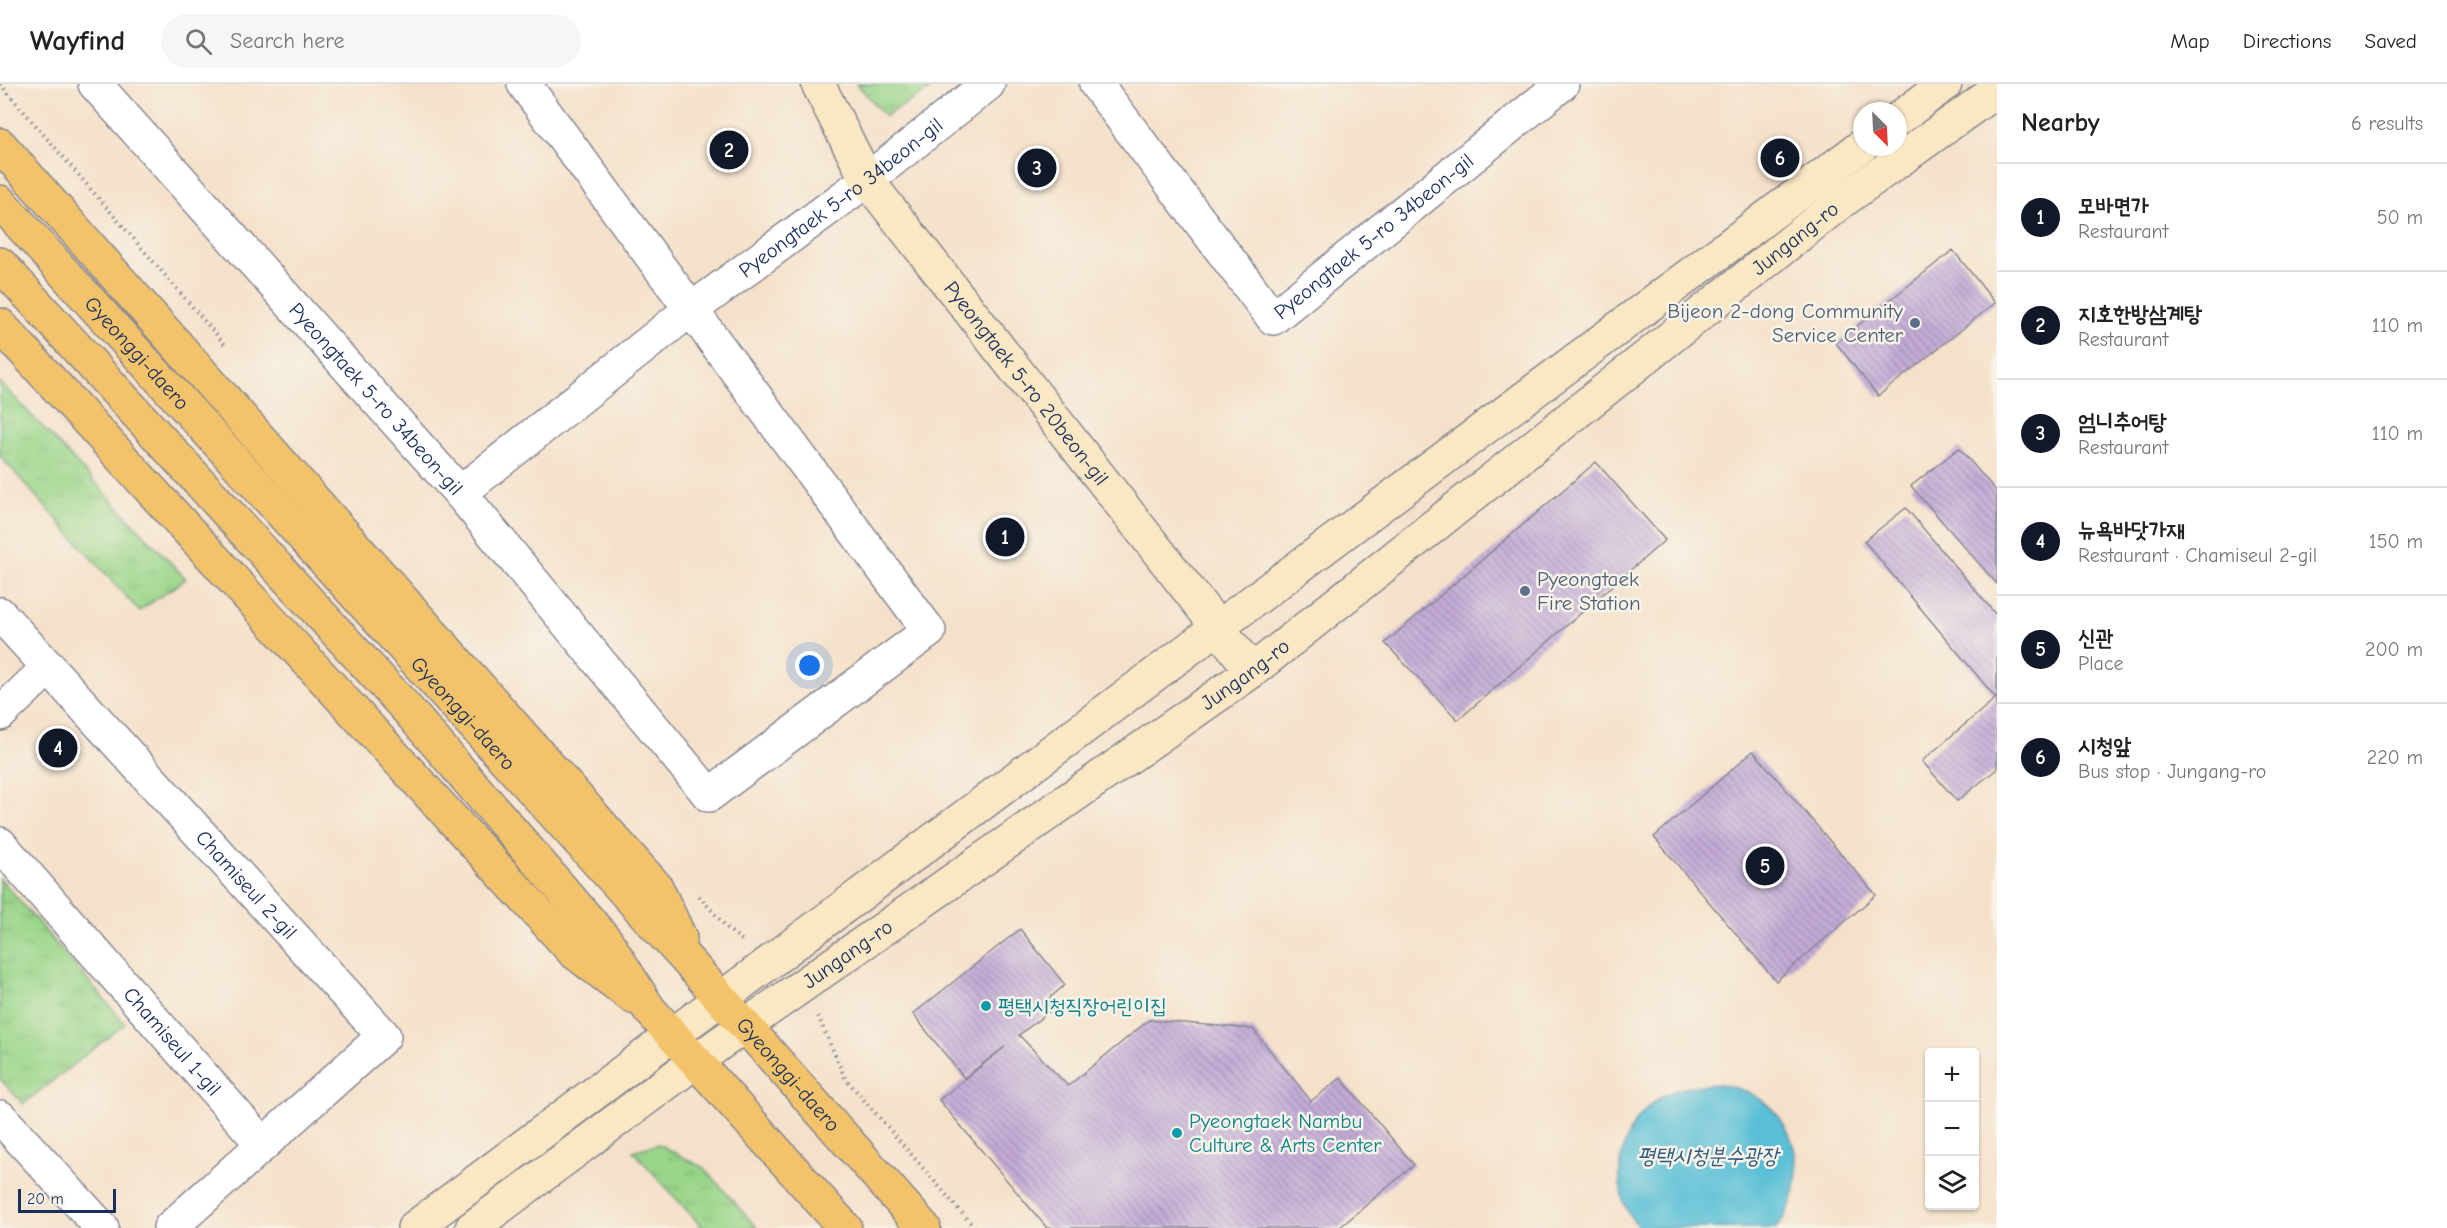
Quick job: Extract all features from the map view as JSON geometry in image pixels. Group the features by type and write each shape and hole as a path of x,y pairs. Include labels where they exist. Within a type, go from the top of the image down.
{"main road":[{"name":"Pyeongtaek 5-ro 20beon-gil","path":"818,84 867,180 1252,671"},
{"path":"1907,112 1945,84"},
{"name":"Jungang-ro","path":"472,1228 695,1061 1252,671 1837,205 1997,90"},
{"path":"0,145 656,887 693,967"},
{"name":"Jungang-ro","path":"414,1228 1216,626 1853,153"},
{"name":"Gyeonggi-daero","path":"0,202 721,998 924,1228"},
{"name":"Gyeonggi-daero","path":"0,264 406,709 607,942 649,1009 844,1228"},
{"path":"0,325 574,952 649,1009"}],"street":[{"name":"Pyeongtaek 5-ro 34beon-gil","path":"95,84 459,493 691,311 867,180 988,84"},
{"path":"459,493 709,795 929,631 524,84"},
{"name":"Pyeongtaek 5-ro 34beon-gil","path":"1096,84 1273,318 1563,84"},
{"name":"Chamiseul 2-gil","path":"0,614 384,1036 263,1145"},
{"path":"0,714 49,667"},
{"name":"Chamiseul 1-gil","path":"0,844 263,1145"},
{"path":"0,1117 102,1228"},
{"path":"170,1228 263,1145"}],"green space":[{"path":"857,84 939,84 885,116"},
{"path":"0,382 186,579 139,611 0,456"},
{"path":"0,878 125,1024 23,1104 0,1079"},
{"path":"658,1144 704,1168 757,1228 703,1228 633,1151"}],"water":[{"name":"평택시청분수광장","path":"1721,1084 1748,1092 1766,1104 1780,1118 1789,1135 1795,1153 1797,1172 1788,1211 1777,1228 1639,1228 1628,1212 1622,1194 1620,1174 1622,1155 1628,1136 1638,1119 1651,1104 1667,1094 1700,1085"}],"building":[{"name":"Bijeon 2-dong Community Service Center","path":"1953,250 1995,303 1878,396 1836,343"},
{"path":"1959,448 1997,492 1997,584 1911,486"},
{"name":"Pyeongtaek Fire Station","path":"1596,462 1665,540 1458,720 1385,643"},
{"path":"1906,508 1997,616 1997,769 1957,801 1922,761 1996,698 1864,541"},
{"path":"1753,751 1876,895 1776,981 1654,837"},
{"name":"Pyeongtaek Nambu Culture & Arts Center","path":"1020,929 1065,985 1046,1001 1050,1011 1019,1035 1068,1086 1149,1020 1253,1029 1311,1101 1341,1078 1414,1165 1339,1228 1047,1228 939,1100 1006,1046 964,1078 913,1014"}],"place":[{"name":"지호한방삼계탕","path":"729,150"},
{"name":"시청앞","path":"1780,158"},
{"name":"엄니추어탕","path":"1037,168"},
{"name":"Bijeon 2-dong Community Service Center","path":"1915,323"},
{"name":"모바면가","path":"1005,537"},
{"name":"Pyeongtaek Fire Station","path":"1525,591"},
{"name":"뉴욕바닷가재","path":"58,748"},
{"name":"신관","path":"1765,866"},
{"name":"평택시청직장어린이집","path":"986,1006"},
{"name":"Pyeongtaek Nambu Culture & Arts Center","path":"1177,1133"}]}
